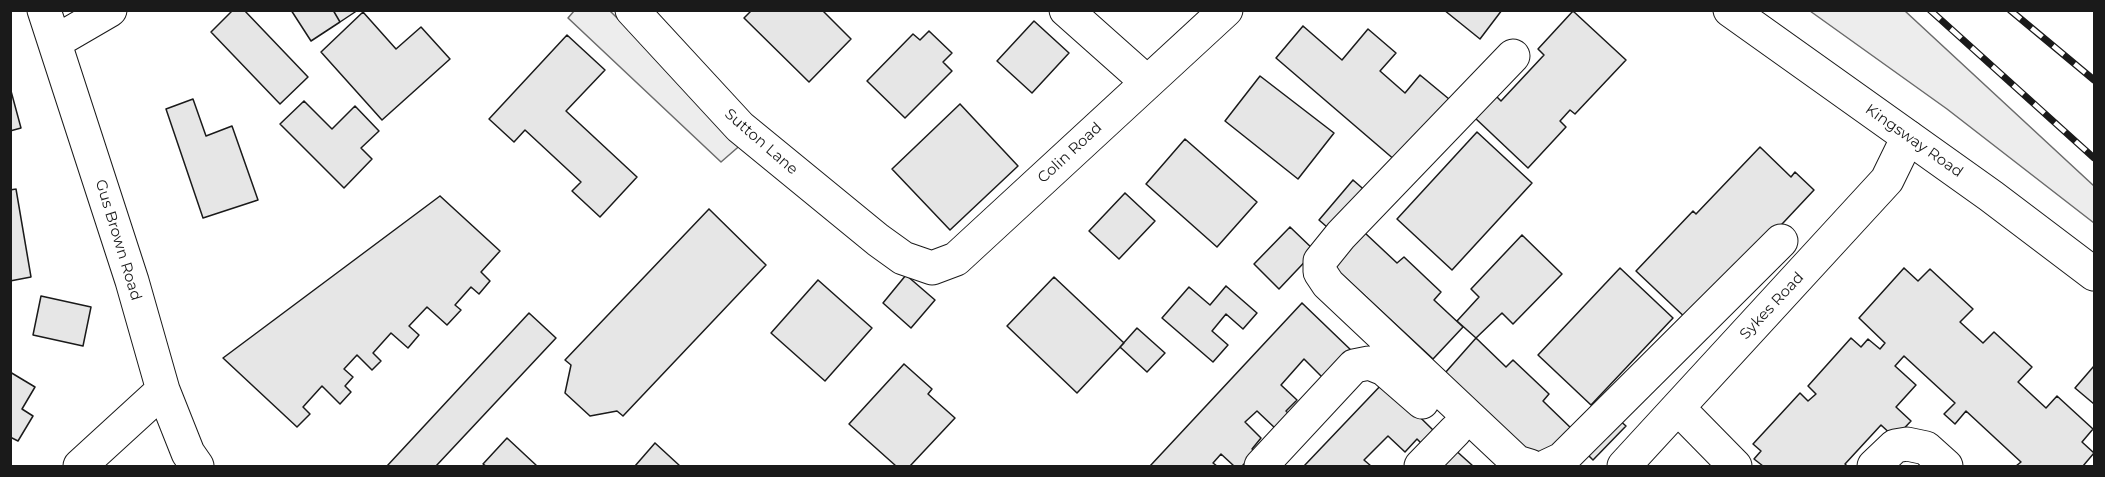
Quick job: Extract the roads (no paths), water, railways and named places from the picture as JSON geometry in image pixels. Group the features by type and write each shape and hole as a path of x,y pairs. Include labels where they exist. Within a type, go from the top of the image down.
{"street":[{"name":"Gus Brown Road","path":"44,10 132,281 163,390 188,453 197,466"},
{"path":"55,42 110,10"},
{"name":"Sutton Lane","path":"632,10 740,127 903,258"},
{"path":"1066,10 1147,82"},
{"name":"Colin Road","path":"903,258 932,268 956,259 1226,10"},
{"name":"Kingsway Road","path":"1730,10 2094,274"},
{"path":"1513,56 1341,235 1320,261 1320,272 1328,284 1517,462 1530,466"},
{"name":"Sykes Road","path":"1624,466 1887,180 1908,137"},
{"path":"1547,466 1562,459 1781,241"},
{"path":"1261,466 1354,366 1369,363 1384,369 1492,466"},
{"path":"80,466 163,390"},
{"path":"1614,405 1653,437"},
{"path":"1678,408 1735,466"},
{"path":"1421,466 1455,431"},
{"path":"1874,466 1895,446 1907,444 1926,448 1946,466"}],"railway":[{"path":"1930,10 2094,158"},
{"path":"2010,10 2094,80"}]}
